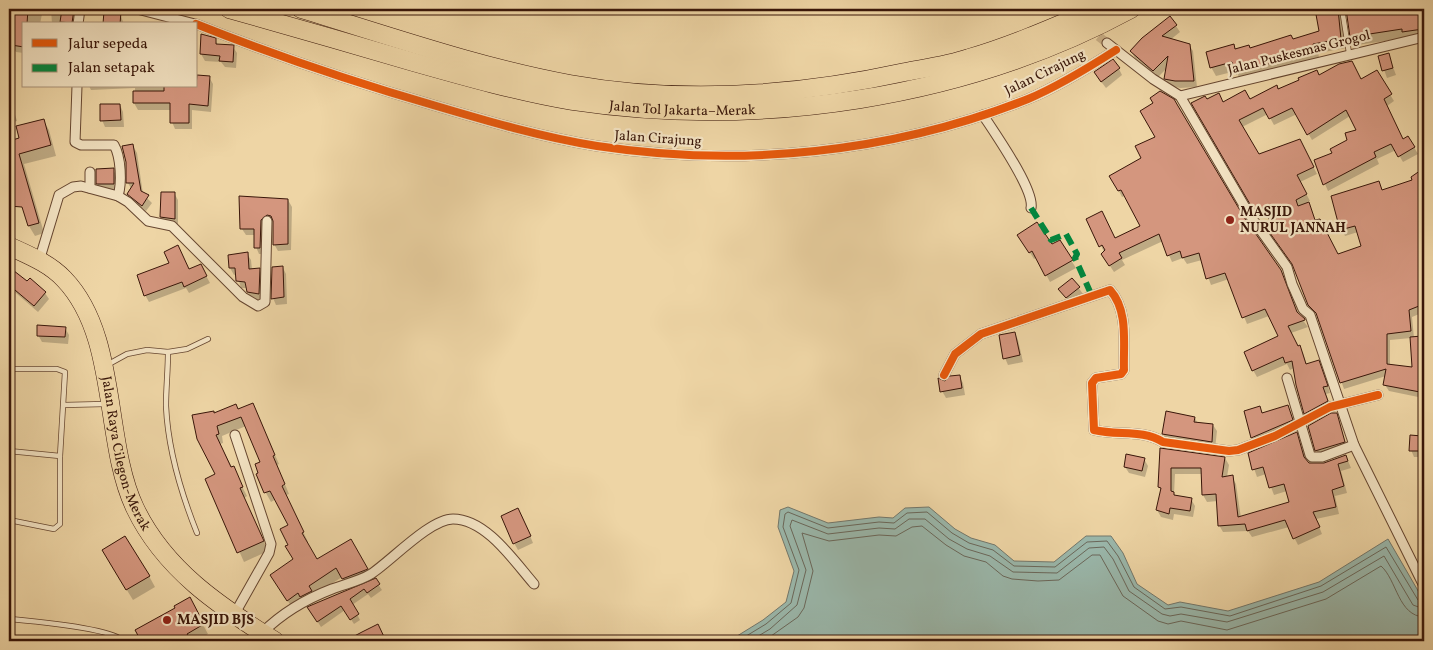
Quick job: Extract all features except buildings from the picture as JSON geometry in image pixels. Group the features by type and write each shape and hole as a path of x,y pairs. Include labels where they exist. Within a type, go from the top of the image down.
{"highway":[{"name":"Jalan Tol Jakarta–Merak","path":"229,9 482,81 572,100 686,112 772,110 830,103 858,99 970,75 1052,46 1131,9"},
{"name":"Jalan Tol Jakarta–Merak","path":"301,9 488,66 572,84 680,96 778,94 872,80 967,59 1033,36 1096,9"},
{"name":"Jalan Raya Cilegon-Merak","path":"9,246 40,261 63,278 86,311 104,367 128,490 142,522 168,560 200,590 268,637"}],"street":[{"path":"78,22 80,9"},
{"name":"Jalan Cirajung","path":"137,9 188,22"},
{"name":"Jalan Cirajung","path":"198,25 321,71 526,132 618,149 665,154 756,156 836,149 904,138 949,126 1029,98 1053,87 1116,50"},
{"name":"Jalan Puskesmas Grogol","path":"1180,96 1424,37"},
{"path":"1107,43 1153,79 1180,96 1250,214 1288,268 1292,284 1303,309 1310,315 1354,445 1424,586"},
{"path":"77,88 75,142 81,145 114,145 120,186 118,196"},
{"path":"983,115 1027,188 1032,201 1031,208"},
{"path":"90,172 90,188"},
{"path":"40,261 59,195 73,187 90,188 118,196 128,202 148,221 172,226 243,297 258,306 265,302 267,221"},
{"path":"944,375 955,354 984,332 1014,324 1110,290 1117,302 1124,328 1124,370 1121,374 1096,378 1092,383 1094,430 1130,433 1158,438 1163,442 1229,452 1252,446 1340,404 1378,395"},
{"path":"1287,378 1312,457 1322,457 1354,445"},
{"path":"234,615 269,553 271,544 235,435"},
{"path":"268,637 274,621 296,606 322,592 372,573 421,534 451,519 469,522 494,538 534,584"}],"lane":[{"path":"1342,9 1349,54"},
{"path":"104,367 127,354 147,350 168,352 187,349 208,339"},
{"path":"168,352 166,406 171,444 183,497 197,533"},
{"path":"9,369 57,369 65,372 60,456 60,524 57,528 9,520"},
{"path":"64,405 111,404"},
{"path":"9,451 60,456"},
{"path":"9,619 51,623 114,634 123,641"}],"water":[{"path":"788,507 828,523 879,517 893,518 905,508 929,507 955,529 971,538 995,545 1014,561 1054,562 1086,536 1111,536 1123,553 1137,584 1168,605 1180,602 1228,611 1319,582 1388,539 1424,601 1424,641 729,641 763,620 786,602 794,571 778,527 780,510"}],"tunnel":[{"path":"1061,9 1075,19"},
{"path":"1088,28 1107,43"}],"marked path":[{"path":"1031,208 1051,240 1066,234 1077,254 1075,258 1092,296"}],"cycle path":[{"path":"198,25 343,77 514,128 597,146 651,153 706,156 816,151 924,132 976,117 1040,94 1062,83 1116,50"},
{"path":"944,375 955,354 981,334 1110,290 1116,298 1123,318 1124,370 1121,374 1096,378 1092,383 1094,430 1147,435 1163,442 1229,451 1238,450 1275,436 1330,407 1378,395"}],"place":[{"name":"MASJID NURUL JANNAH","path":"1230,220"},
{"name":"MASJID BJS","path":"167,620"}]}
